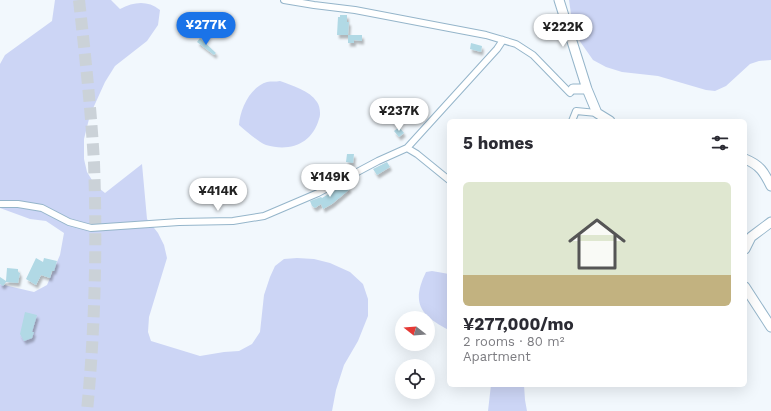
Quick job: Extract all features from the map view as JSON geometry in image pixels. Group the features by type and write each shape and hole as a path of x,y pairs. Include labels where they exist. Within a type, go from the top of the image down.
{"main road":[{"path":"559,0 587,89 597,113 607,119"},
{"path":"573,89 587,89"},
{"path":"747,160 759,167 765,173 771,186"},
{"path":"747,246 751,237 771,222"},
{"path":"747,290 771,327"}],"street":[{"path":"284,0 355,10 486,35 516,44 533,55 570,93 573,89"},
{"path":"328,7 329,0"},
{"path":"0,204 18,204 42,208 69,222 91,228 110,225 233,221 264,216 296,203 378,161 407,148 497,49 503,40"},
{"path":"573,119 576,111 597,113"},
{"path":"407,148 417,154 447,178"}],"shaded area":[{"path":"55,0 111,0 120,9 130,5 145,3 160,10 158,25 147,41 115,66 105,82 90,115 84,139 84,159 87,172 95,185 105,193 142,164 147,219 158,233 164,245 167,258 149,317 148,332 151,341 200,356 239,351 252,344 260,332 264,295 275,266 284,259 297,258 314,259 330,263 350,272 363,284 368,299 368,316 358,341 344,365 336,390 332,411 0,411 0,284 34,292 47,285 60,255 64,233 46,221 30,219 0,208 0,64 5,55 52,21"},
{"path":"569,0 771,0 771,60 759,61 750,64 726,86 715,91 706,90 658,76 622,72 606,67 593,60 579,40 572,21"},
{"path":"280,81 310,94 318,104 320,117 316,128 311,135 299,144 275,147 263,144 239,125 241,112 251,94 267,82"},
{"path":"432,271 447,274 447,329 435,322 435,311 424,311 421,307 419,292 426,272"},
{"path":"491,387 524,387 527,411 488,411"}],"building":[{"path":"340,15 347,15 347,22 349,22 348,35 337,35 338,17 340,17"},
{"path":"348,35 362,35 362,41 354,40 354,43 348,43"},
{"path":"200,38 216,53 214,55 197,42"},
{"path":"471,43 482,46 481,52 470,49"},
{"path":"399,127 404,133 399,137 394,131"},
{"path":"347,154 354,154 353,163 346,162"},
{"path":"387,162 390,167 377,175 373,169"},
{"path":"345,184 350,189 332,204 323,209 321,204 315,208 312,206 310,201 321,197 322,198"},
{"path":"36,258 43,262 44,258 57,261 50,278 41,275 36,285 26,279"},
{"path":"7,268 18,269 18,272 20,273 18,283 6,282 3,286 0,284 0,277 6,281"},
{"path":"25,312 37,315 32,332 34,332 32,338 24,341 20,334"}],"tunnel":[{"path":"79,0 86,61 95,194 94,318 87,411"}]}
